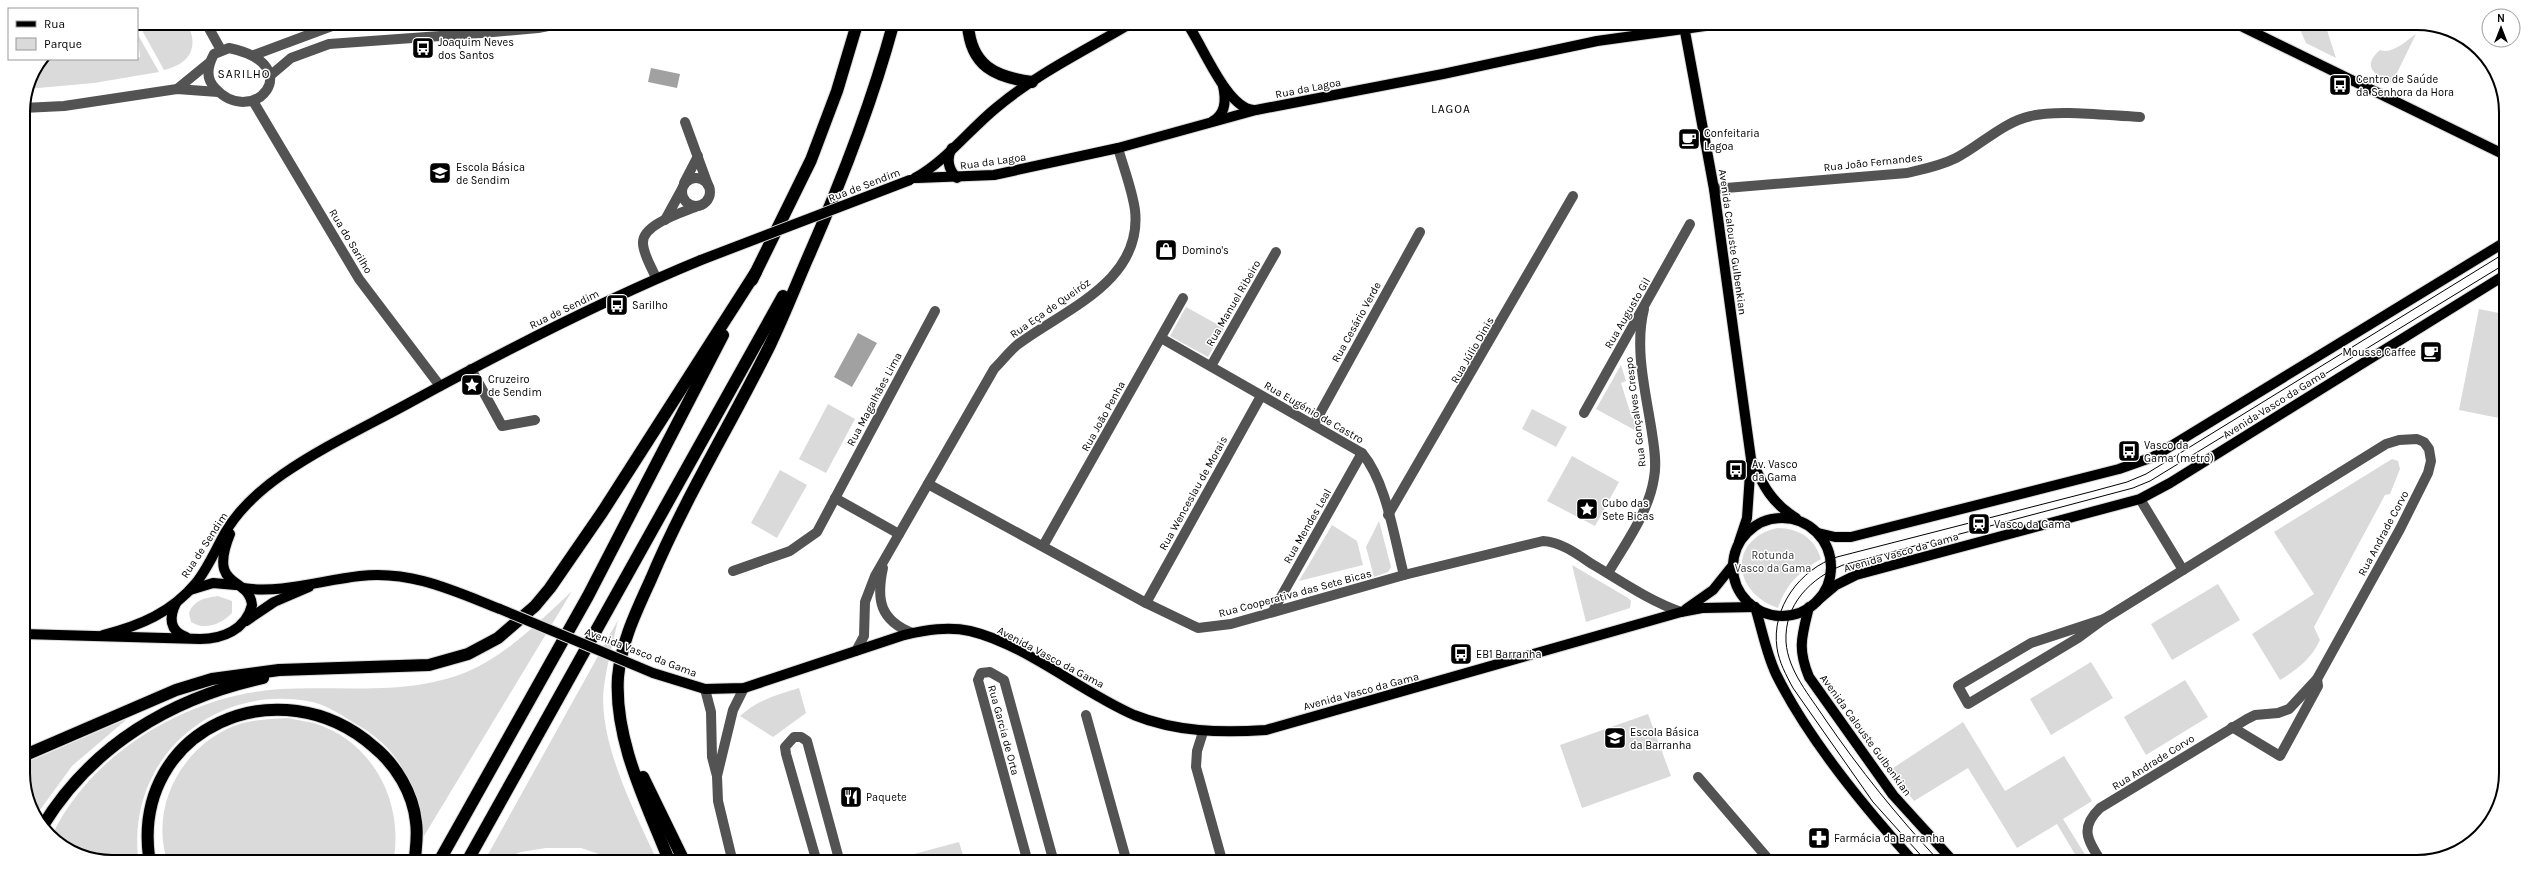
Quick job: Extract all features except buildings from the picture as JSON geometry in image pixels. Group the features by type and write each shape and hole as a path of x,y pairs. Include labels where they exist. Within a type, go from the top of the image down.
{"highway":[{"path":"443,855 588,596 790,205 821,134 855,30"},
{"path":"667,855 640,787 624,736 618,700 618,676 632,621 692,489 770,345 821,226 872,97 892,30"},
{"path":"969,30 974,50 987,67 1011,79 1032,82"},
{"path":"471,855 821,226"},
{"path":"30,753 176,690 243,674 317,669 429,665 468,654 509,631 535,606 550,588 603,511 756,272"},
{"path":"46,822 68,789 86,769 106,750 144,724 179,705 213,691 243,682 317,669"},
{"path":"149,855 147,838 149,813 154,795 175,758 190,742 210,728 231,717 254,710 279,708 324,716 356,732 383,754 396,770 413,806 416,822 416,855"},
{"path":"624,736 682,855"}],"main road":[{"path":"913,179 952,148 996,107 1032,82 1120,30"},
{"path":"1191,30 1221,80 1238,103 1246,109 1256,110"},
{"name":"Rua da Lagoa","path":"913,179 994,175 1179,133 1213,121 1256,110 1443,74 1597,41 1666,30"},
{"name":"Avenida Calouste Gulbenkian","path":"1686,30 1714,189 1751,459 1747,518 1739,542"},
{"path":"2256,30 2499,152"},
{"path":"1213,121 1220,117 1224,106 1225,98 1221,80"},
{"path":"952,148 948,160 952,171 957,178"},
{"name":"Rua de Sendim","path":"103,635 143,623 166,610 196,583 230,524 244,507 259,492 302,461 440,386 656,278 913,179"},
{"name":"Avenida Vasco da Gama","path":"1818,533 1835,537 1851,537 2119,469 2153,457 2499,246"},
{"name":"Avenida Vasco da Gama","path":"1813,604 1836,585 1856,575 2140,499 2170,483 2499,279"},
{"name":"Avenida Calouste Gulbenkian","path":"1751,459 1771,498 1781,508 1800,521"},
{"name":"Rua de Sendim","path":"30,634 191,638 217,637 233,631 244,622 252,605 250,596 225,573 224,562 229,537 244,507"},
{"path":"1772,518 1786,518 1800,521 1818,533 1826,545 1831,570 1829,581 1813,604 1800,612 1780,616 1755,607 1744,598 1738,588 1733,565 1739,542 1748,531 1759,523 1772,518"},
{"name":"Avenida Vasco da Gama","path":"1681,612 1713,590 1733,565"},
{"name":"Avenida Vasco da Gama","path":"240,587 268,590 348,578 380,575 412,576 500,609 653,672 705,689 744,688 912,633 930,629 970,631 1003,643 1135,715 1202,732 1266,730 1681,612 1702,608 1755,607"},
{"name":"Avenida Vasco da Gama","path":"244,622 274,602 311,586 348,578"},
{"name":"Rua de Sendim","path":"191,638 179,634 172,625 171,614 180,597 196,587 214,583 240,587"},
{"name":"Avenida Calouste Gulbenkian","path":"1813,604 1801,643 1802,661 1809,677 1893,795 1948,855"},
{"path":"1755,607 1775,673 1794,706 1860,798 1908,855"}],"street":[{"path":"210,30 221,50"},
{"path":"254,54 323,30"},
{"path":"449,30 461,33 482,33"},
{"path":"271,75 264,62 254,54 229,48 214,54 210,62 208,75 218,92 227,99 235,101 253,101 266,89 271,75 291,58 328,44 516,30"},
{"path":"177,89 210,62"},
{"path":"30,108 64,106 177,89 218,92"},
{"name":"Rua do Sarilho","path":"253,101 359,279 440,386"},
{"name":"Rua João Fernandes","path":"1714,189 1907,173 1934,167 1957,157 2014,122 2030,116 2046,114 2140,117"},
{"path":"656,278 643,242 650,228 698,206 709,198 708,185 685,122"},
{"name":"Rua Eça de Queiróz","path":"856,651 864,636 865,602 869,589 884,560 994,370 1016,346 1072,310 1102,286 1124,263 1133,239 1135,211 1118,148"},
{"path":"665,220 698,156"},
{"path":"683,187 696,178 708,185"},
{"path":"683,187 685,202 698,206"},
{"name":"Rua Júlio Dinis","path":"1388,515 1573,196"},
{"name":"Rua Augusto Gil","path":"1584,413 1644,309 1690,224"},
{"name":"Rua Cesário Verde","path":"1314,424 1420,232"},
{"name":"Rua Manuel Ribeiro","path":"1211,366 1276,252"},
{"name":"Rua João Penha","path":"1043,546 1183,298"},
{"name":"Rua Gonçalves Crespo","path":"1608,573 1642,513 1654,478 1654,449 1640,347 1640,324 1644,309"},
{"name":"Rua Magalhães Lima","path":"733,571 790,551 817,532 935,312"},
{"name":"Rua Eugénio de Castro","path":"1161,338 1261,396 1314,424 1362,453 1370,462 1378,479 1404,575"},
{"path":"471,370 502,426 535,420"},
{"name":"Rua Wenceslau de Morais","path":"1146,603 1261,396"},
{"name":"Rua Andrade Corvo","path":"2097,855 2088,842 2086,834 2095,813 2232,727 2255,715 2278,713 2289,709 2317,679 2400,529 2428,473 2431,461 2429,449 2424,442 2410,438 2386,444 2104,619 2078,638 1968,704 1958,686 2031,643 2104,619"},
{"name":"Rua Mendes Leal","path":"1272,612 1362,453"},
{"name":"Rua Cooperativa das Sete Bicas","path":"928,484 1146,603 1198,628 1231,624 1404,575 1503,549 1543,541 1552,542 1568,549 1661,605 1681,612"},
{"path":"835,498 899,534"},
{"path":"2140,499 2183,570"},
{"name":"Rua Eça de Queiróz","path":"884,560 879,593 883,608 888,619 898,627 912,633"},
{"name":"Rua Garcia de Orta","path":"1026,855 978,680 981,673 990,672 1004,680 1052,855"},
{"path":"2232,727 2280,756 2318,686 2317,679"},
{"path":"717,776 733,710 744,688"},
{"path":"705,689 711,712 712,757 717,776 718,801 731,855"},
{"path":"1086,715 1125,855"},
{"path":"1202,732 1197,750 1196,768 1221,855"},
{"path":"815,855 786,754 785,747 794,738 801,737 807,741 838,855"},
{"path":"1698,777 1765,855"}],"green space":[{"path":"142,30 190,30 192,47 190,54 180,64 164,70"},
{"path":"2300,30 2327,30 2336,58 2306,43"},
{"path":"2416,34 2392,83 2380,77 2372,70 2371,61 2380,50 2385,51 2394,49"},
{"path":"138,35 159,72 94,83 34,88 41,71 49,60 138,60 140,57"},
{"path":"1186,307 1224,328 1208,357 1170,336"},
{"path":"2479,309 2499,313 2499,418 2459,410"},
{"path":"1621,365 1626,381 1621,383 1632,418 1637,416 1642,434 1596,409"},
{"path":"828,404 855,419 826,473 799,459"},
{"path":"1532,409 1567,427 1556,447 1522,429"},
{"path":"1572,456 1619,482 1595,526 1547,501"},
{"path":"2392,459 2398,461 2400,469 2390,494 2385,495 2314,627 2320,640 2312,653 2303,663 2293,672 2280,680 2252,634 2314,594 2274,532"},
{"path":"780,470 807,485 777,538 751,523"},
{"path":"1379,521 1391,567 1388,572 1374,577 1366,547"},
{"path":"1332,525 1357,541 1363,565 1299,581"},
{"name":"Rotunda Vasco da Gama","path":"1777,528 1785,528 1799,532 1805,536 1815,545 1821,559 1800,573 1785,592 1778,608 1762,600 1751,590 1744,579 1742,566 1744,554 1750,543 1761,534"},
{"path":"1572,565 1628,598 1631,601 1630,608 1586,622"},
{"path":"2218,584 2240,620 2172,660 2151,624"},
{"path":"572,591 424,836 411,785 395,757 380,741 357,725 324,706 307,701 271,699 238,705 208,718 182,737 162,761 147,789 138,822 138,855 112,855 86,851 67,841 54,831 70,805 92,778 118,753 147,733 178,716 211,703 245,694 280,689 400,687 447,679 484,664 498,655 524,635"},
{"path":"218,596 232,601 232,613 228,617 218,623 208,626 197,625 191,622 189,613 197,602"},
{"path":"618,620 608,661 604,686 603,707 606,729 619,774 655,855 602,855 581,848 546,848 521,852 514,855 488,855"},
{"path":"2091,662 2113,698 2051,735 2030,699"},
{"path":"2185,680 2208,717 2146,755 2124,717"},
{"path":"799,688 806,713 773,737 740,716 760,702"},
{"path":"1648,714 1671,776 1582,808 1560,745"},
{"path":"287,718 314,723 334,732 352,744 367,758 379,776 388,795 396,836 394,855 166,855 163,838 163,819 167,800 174,782 183,766 210,739 227,729 256,720"},
{"path":"127,719 72,766 39,811 33,794 30,778 30,761"},
{"path":"1963,722 2005,791 2064,756 2092,801 2063,819 2085,855 2075,855 2057,824 2017,848 1968,768 1914,801 1890,770"},
{"path":"959,842 963,855 910,855"}],"shaded area":[{"path":"651,68 680,74 677,88 648,82"},
{"path":"858,333 877,343 852,387 834,377"}],"tram line":[{"path":"1921,855 1873,802 1793,688 1783,668 1779,658 1776,633 1784,605 1791,592 1800,581 1811,571 1837,557 2090,492 2127,482 2146,474 2499,257"},
{"path":"1934,855 1908,827 1865,774 1825,719 1795,673 1786,642 1787,628 1795,604 1810,585 1831,570 1843,565 2133,488 2150,481 2499,268"}],"place":[{"name":"Joaquim Neves dos Santos","path":"423,48"},
{"name":"Centro de Saúde da Senhora da Hora","path":"2340,85"},
{"name":"Confeitaria Lagoa","path":"1689,139"},
{"name":"Escola Básica de Sendim","path":"440,173"},
{"name":"Domino's","path":"1166,250"},
{"name":"Sarilho","path":"617,305"},
{"name":"Mousse Caffee","path":"2431,352"},
{"name":"Cruzeiro de Sendim","path":"472,385"},
{"name":"Vasco da Gama (metro)","path":"2129,451"},
{"name":"Av. Vasco da Gama","path":"1736,470"},
{"name":"Cubo das Sete Bicas","path":"1587,509"},
{"name":"Vasco da Gama","path":"1979,524"},
{"name":"EB1 Barranha","path":"1461,654"},
{"name":"Escola Básica da Barranha","path":"1615,738"},
{"name":"Paquete","path":"851,797"},
{"name":"Farmácia da Barranha","path":"1819,838"}],"district":[{"name":"SARILHO","path":"244,74"},
{"name":"LAGOA","path":"1451,109"}]}
